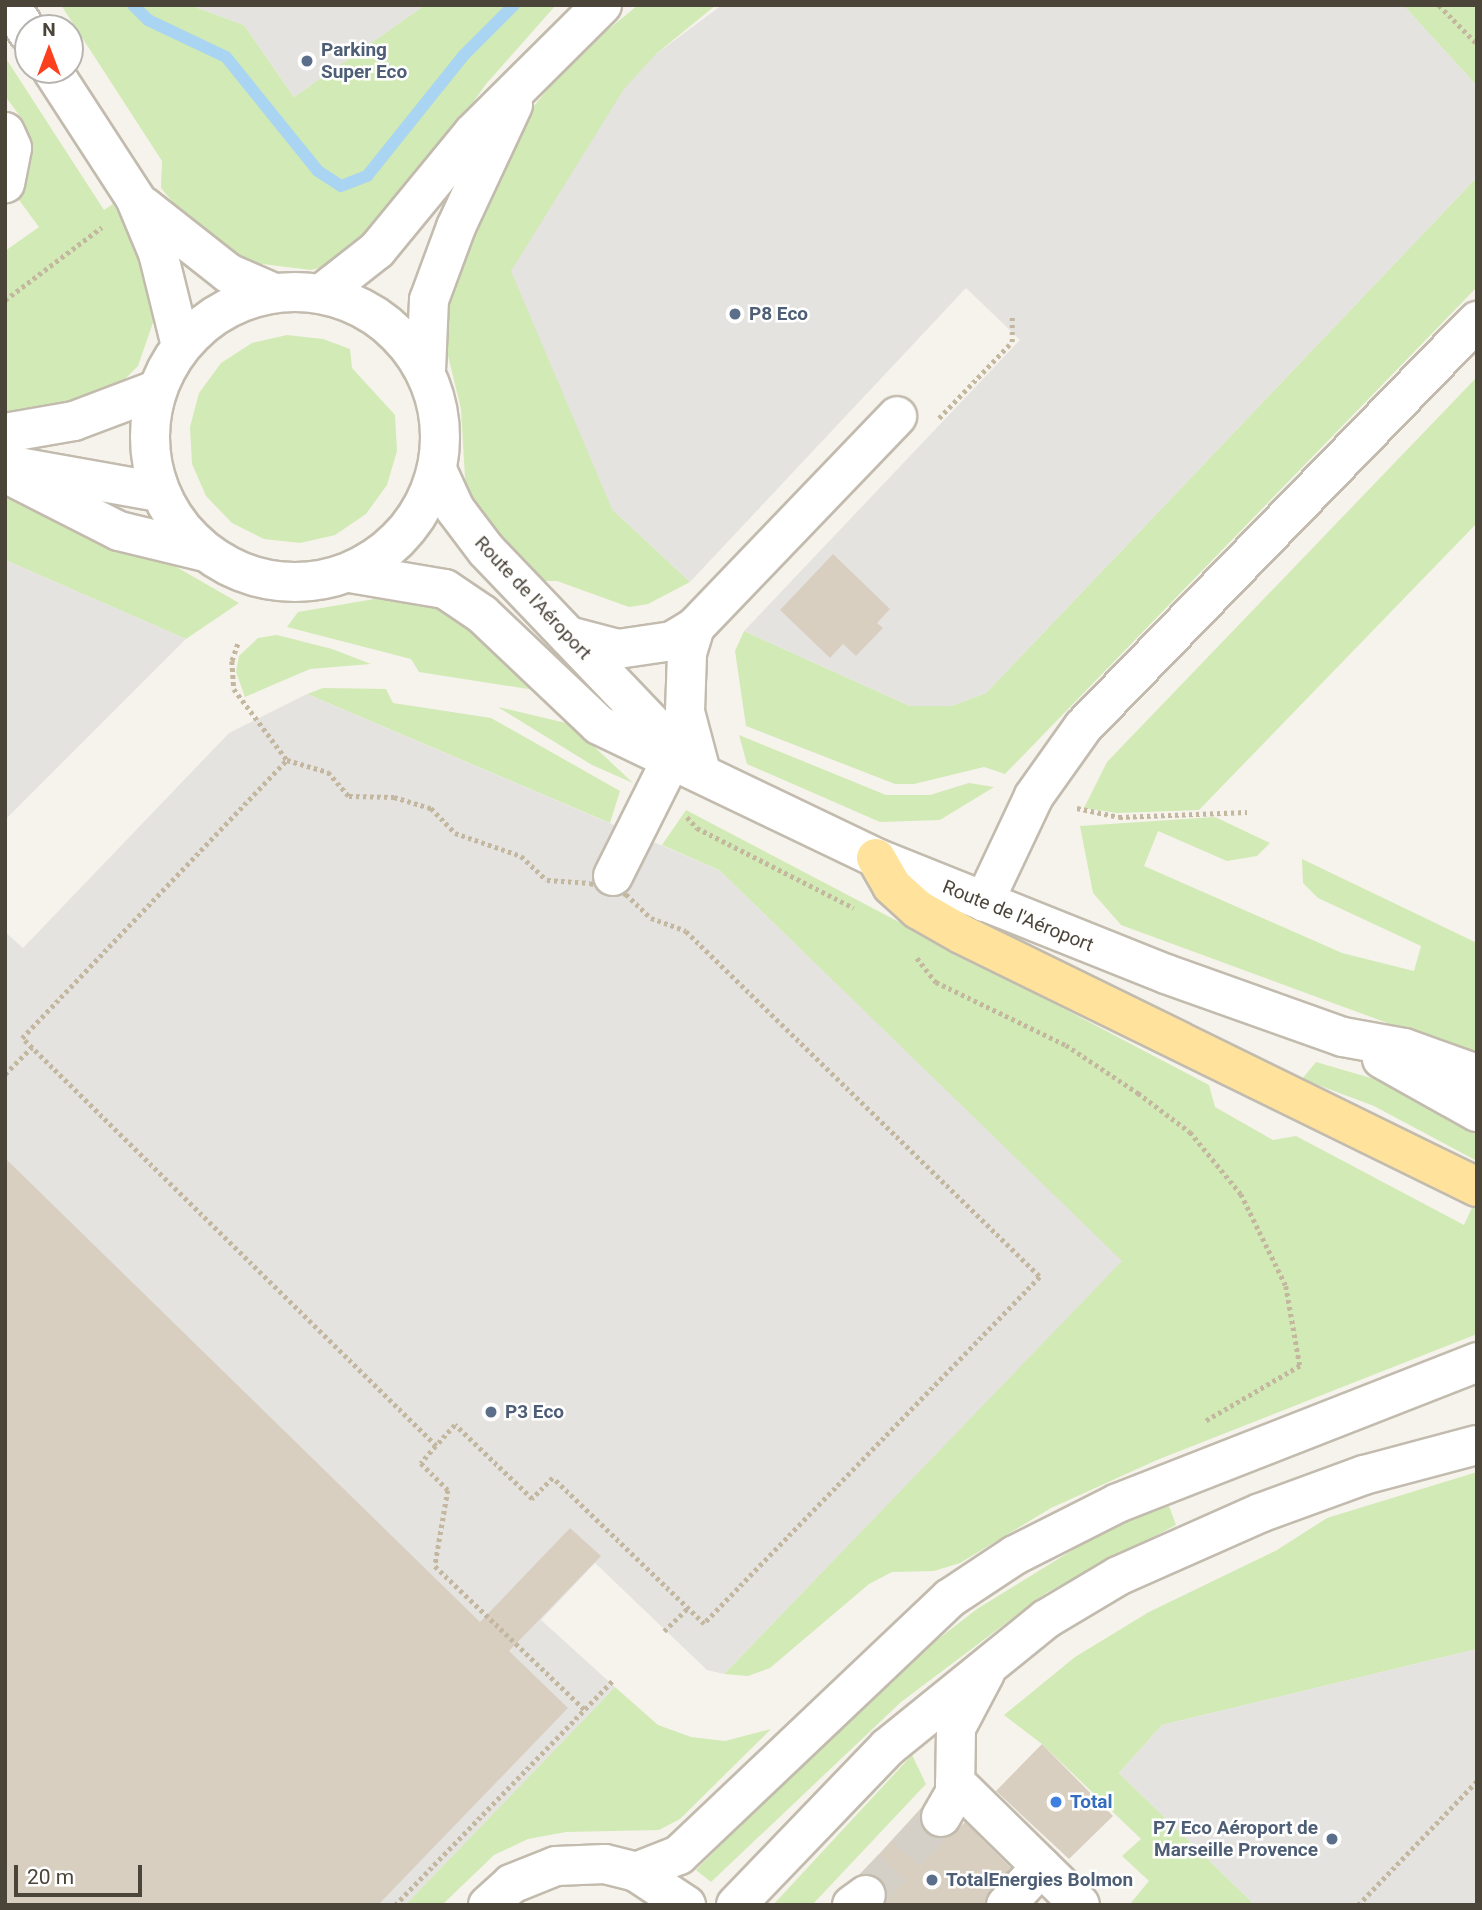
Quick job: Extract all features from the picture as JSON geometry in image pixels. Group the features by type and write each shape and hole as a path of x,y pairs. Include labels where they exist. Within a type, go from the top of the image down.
{"main road":[{"path":"876,858 892,886 919,910 961,934 1477,1187"}],"street":[{"path":"321,294 377,250 527,75 602,5"},
{"path":"426,371 400,335 373,315 321,294 274,293 239,302 181,346 156,390 149,424 159,492 178,525 205,552 238,572 274,582 312,582 350,573 389,550 420,515 438,472 442,438 426,371 429,300 456,227 527,75"},
{"path":"61,84 135,198 158,253 181,346"},
{"path":"5,132 12,148 5,183"},
{"path":"135,198 190,247 228,273 274,293"},
{"path":"984,902 1034,796 1083,727 1477,321"},
{"path":"5,433 74,421 156,390"},
{"path":"568,636 618,649 672,642 695,626 897,416"},
{"path":"5,465 159,492"},
{"name":"Route de l'Aéroport","path":"438,472 455,509 486,550 686,767"},
{"path":"5,474 119,531 205,552"},
{"name":"Route de l'Aéroport","path":"350,573 445,589 482,614 599,725 876,858 984,902 1343,1037 1477,1112"},
{"path":"613,876 686,767 687,654 695,626"},
{"name":"Route de l'Aéroport","path":"1343,1037 1404,1048 1477,1074"},
{"path":"636,1872 679,1855 950,1598 1016,1555 1118,1503 1477,1362"},
{"path":"736,1905 887,1747 995,1657 1118,1576 1186,1543 1364,1475 1477,1446"},
{"path":"941,1817 955,1782 956,1728 995,1657"},
{"path":"955,1782 1080,1905"},
{"path":"488,1905 511,1884 556,1866 605,1864 636,1872 686,1905"},
{"path":"1006,1905 1041,1867"}],"path":[{"path":"1438,5 1477,44"},
{"path":"5,300 106,224"},
{"path":"238,644 232,661 234,689 288,760 328,772 349,796 394,797 431,808 455,834 521,856 547,880 590,883 626,894 651,918 687,931 1040,1276 704,1624 553,1478 532,1499 455,1425 421,1463 448,1490 435,1566 584,1709"},
{"path":"288,760 22,1038 436,1447"},
{"path":"1079,800 1076,811 1098,816 1247,812"},
{"path":"679,809 697,828 868,914"},
{"path":"914,954 936,982 1066,1045 1138,1093 1190,1132 1241,1194 1286,1286 1300,1366 1193,1429"},
{"path":"5,1074 32,1047"},
{"path":"664,1631 688,1609"},
{"path":"395,1905 613,1680"},
{"path":"1358,1905 1477,1781"}],"green space":[{"path":"61,5 190,5 244,25 294,97 425,5 556,5 486,84 391,218 336,264 311,270 246,262 215,246 190,223 161,188 162,161 84,41 84,14 67,14"},
{"path":"638,5 716,5 656,54 612,509 690,582 648,604 629,607 557,581 542,581 488,532 466,494 461,409 442,331 448,281 530,111 571,60"},
{"path":"1403,5 1477,5 1477,86"},
{"path":"5,57 14,71 14,84 22,84 104,210 113,204 139,250 156,314 138,366 114,390 88,402 5,415 5,251 39,227 16,196 30,165 29,145 25,123 5,96"},
{"path":"1477,177 1477,287 1005,774 984,767 914,784 895,784 746,726 735,651 744,631 910,706 951,706 986,693"},
{"path":"287,335 323,339 350,349 352,368 395,415 397,451 387,485 366,514 335,535 300,543 264,539 232,523 206,496 192,464 190,427 199,393 221,363 252,343"},
{"path":"1477,377 1477,523 1199,810 1117,813 1084,808 1107,762"},
{"path":"5,484 173,565 239,603 186,639 5,560"},
{"path":"392,596 426,601 459,616 541,691 419,672 411,659 287,627 298,612"},
{"path":"277,635 332,649 371,664 310,669 245,697 236,672 239,656 258,638"},
{"path":"323,688 386,689 393,703 491,718 620,791 610,823 307,694"},
{"path":"498,707 570,724 633,783 592,765"},
{"path":"739,735 886,795 930,795 969,783 994,787 940,820 880,822 747,764"},
{"path":"686,810 1209,1085 1215,1107 1273,1140 1296,1136 1464,1225 1477,1197 1477,1334 1157,1460 1051,1508 960,1563 934,1571 892,1572 869,1584 770,1668 748,1676 724,1674 1121,1261 719,870 662,845"},
{"path":"1215,817 1270,843 1257,856 1227,861 1158,831 1144,866 1342,953 1414,971 1421,946 1318,898 1303,883 1302,859 1477,943 1477,1056 1121,925 1093,893 1080,826"},
{"path":"1316,1062 1381,1081 1427,1103 1477,1135 1477,1161 1374,1106 1302,1079"},
{"path":"1477,1472 1477,1649 1162,1725 1119,1773 1255,1905 1129,1905 1149,1881 1122,1856 1141,1839 1042,1744 1004,1715 1075,1657 1149,1612 1277,1550 1327,1518"},
{"path":"1169,1506 1176,1525 1046,1593 901,1702 711,1882 696,1870 884,1681 977,1609 1105,1530"},
{"path":"615,1687 658,1725 691,1737 725,1741 771,1729 680,1819 659,1830 566,1832 528,1839 494,1855 442,1905 405,1905"},
{"path":"912,1755 926,1784 812,1905 773,1905"}],"shaded area":[{"name":"Parking Super Eco","path":"190,5 425,5 294,97 244,25"},
{"name":"P8 Eco","path":"722,5 1403,5 1477,86 1477,177 986,693 951,706 910,706 744,631 1020,340 966,288 690,582 612,509 511,271 624,89 656,54"},
{"path":"5,560 186,639 5,820"},
{"name":"P3 Eco","path":"307,694 719,870 1122,1261 724,1674 707,1670 595,1563 541,1620 615,1687 405,1905 5,1905 5,932 23,948 229,733"},
{"name":"P7 Eco Aéroport de Marseille Provence","path":"1477,1649 1477,1905 1255,1905 1119,1773 1162,1725"}],"building":[{"path":"833,554 890,609 877,623 883,628 856,656 843,644 830,658 780,610"},
{"path":"5,1158 480,1622 570,1528 601,1556 509,1651 568,1708 378,1905 5,1905"},
{"name":"Total","path":"1042,1744 1113,1816 1069,1859 996,1791"},
{"path":"922,1807 919,1818 929,1835 951,1836 965,1822 1011,1868 983,1905 885,1905 883,1882 860,1875"}],"waterway":[{"path":"133,5 148,20 226,57 318,171 341,186 367,176 464,55 514,5"}],"tunnel":[{"path":"866,1895 941,1817"}],"place":[{"name":"Parking Super Eco","path":"307,61"},
{"name":"P8 Eco","path":"735,314"},
{"name":"P3 Eco","path":"491,1412"},
{"name":"Total","path":"1056,1802"},
{"name":"P7 Eco Aéroport de Marseille Provence","path":"1332,1839"},
{"name":"TotalEnergies Bolmon","path":"932,1880"}]}
